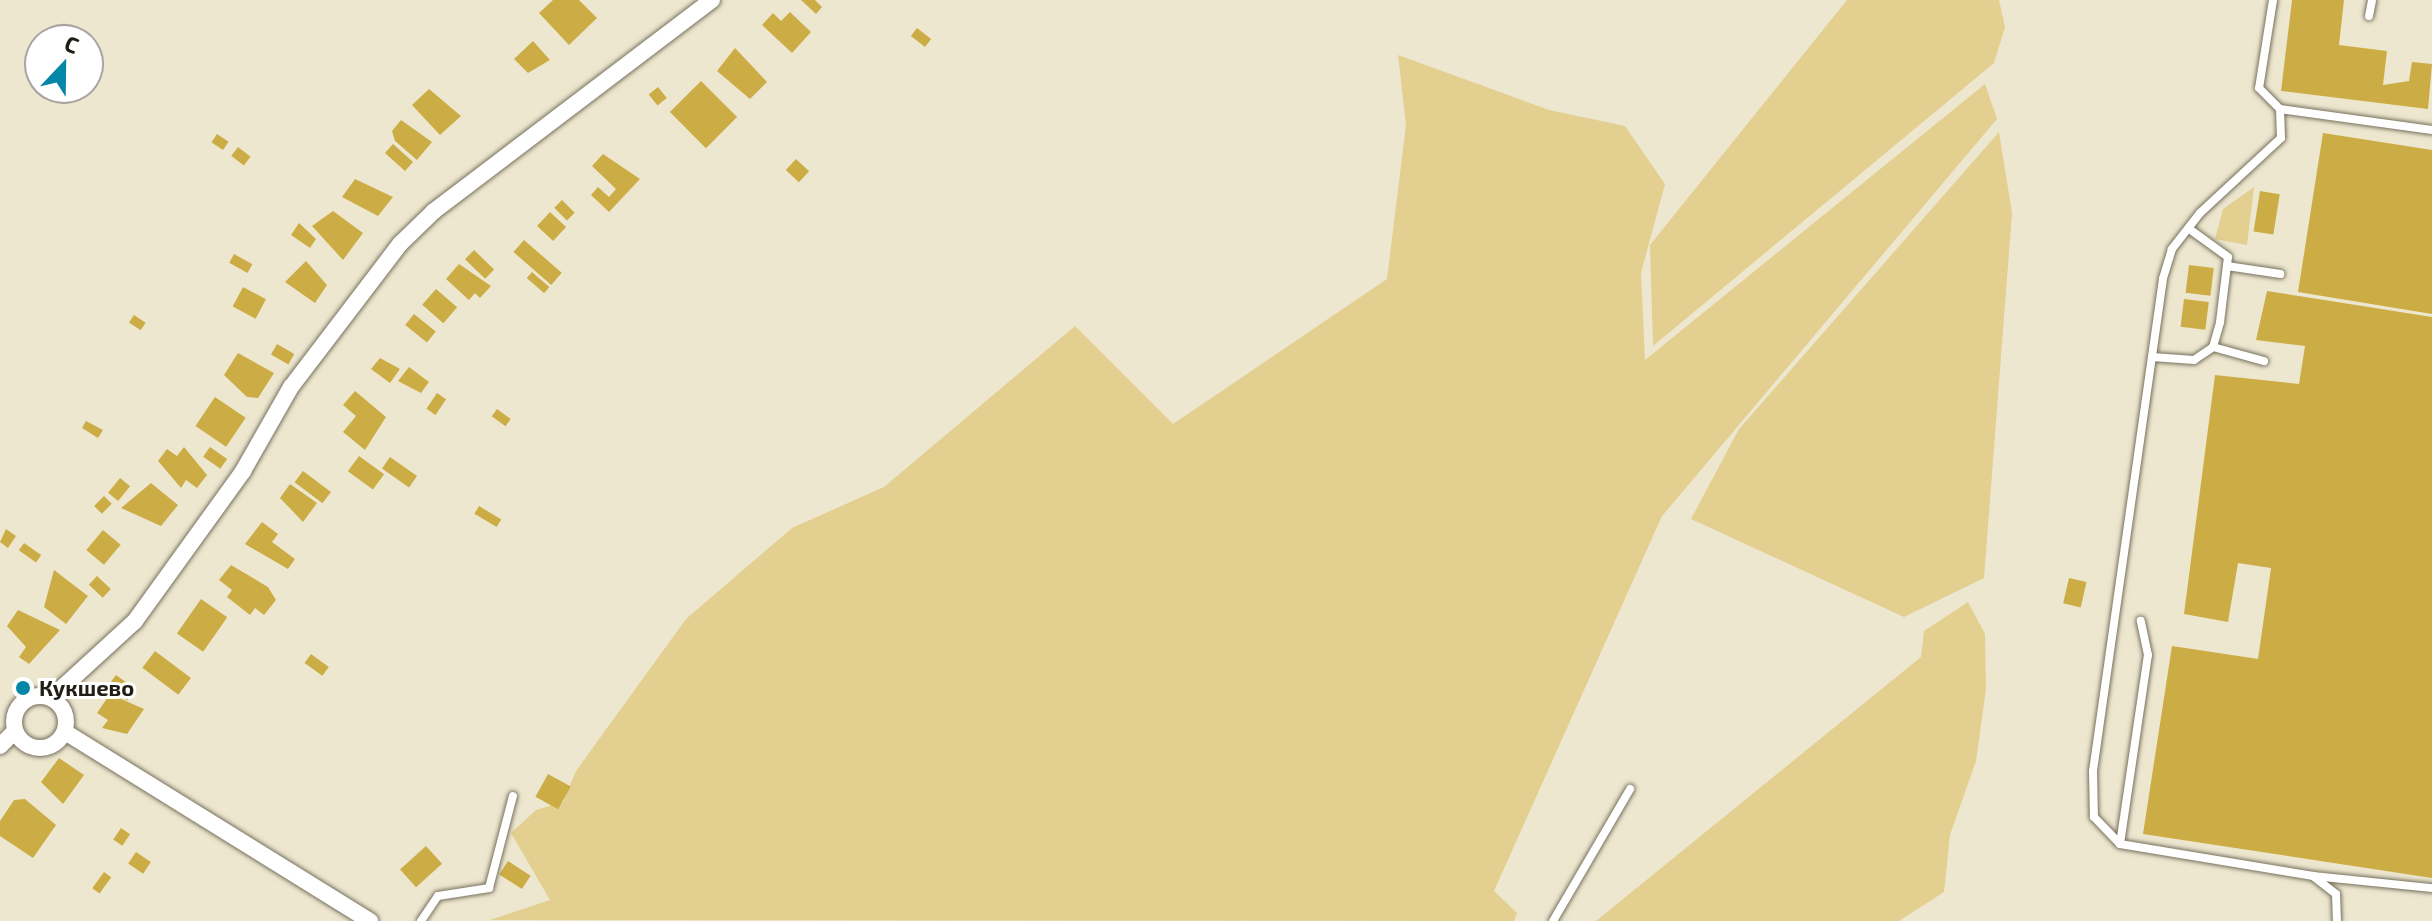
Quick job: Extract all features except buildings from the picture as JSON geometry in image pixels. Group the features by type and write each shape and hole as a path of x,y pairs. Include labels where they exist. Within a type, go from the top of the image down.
{"street":[{"path":"51,698 135,621 243,471 291,387 400,244 434,211 712,0"},
{"path":"0,746 15,731 19,706 35,696 51,698 64,710 65,732"},
{"path":"15,731 27,745 44,749 65,732"},
{"path":"65,732 370,921"}],"lane":[{"path":"2273,0 2259,88 2280,109 2432,130"},
{"path":"2369,16 2372,0"},
{"path":"2280,109 2281,138 2272,153 2188,228 2163,279 2093,771 2094,817 2120,844 2313,876 2432,888"},
{"path":"2152,357 2194,360 2213,347 2228,257 2188,228"},
{"path":"2227,266 2280,274"},
{"path":"2213,347 2264,361"},
{"path":"2120,844 2148,655 2141,621"},
{"path":"1551,920 1630,789"},
{"path":"421,921 438,896 489,888 513,796"},
{"path":"2313,876 2336,894 2337,921"}],"shaded area":[{"path":"1847,0 1999,0 2005,27 1994,63 1653,346 1650,245"},
{"path":"1398,55 1549,110 1625,126 1665,184 1641,273 1645,360 1985,84 1997,119 1662,516 1494,891 1517,913 1514,921 490,920 550,900 511,833 536,810 563,802 576,771 686,619 792,528 884,487 1075,326 1173,424 1387,279 1406,125"},
{"path":"1999,132 2012,213 1984,578 1904,617 1691,519 1739,429"},
{"path":"2254,187 2247,245 2215,239 2223,209"},
{"path":"1968,602 1985,634 1986,689 1976,761 1950,835 1944,892 1899,921 1596,921 1921,657 1924,631"}],"place":[{"name":"Кукшево","path":"23,688"}]}
